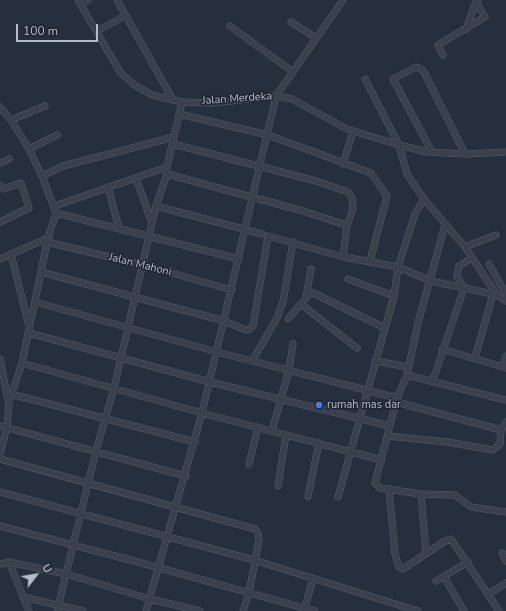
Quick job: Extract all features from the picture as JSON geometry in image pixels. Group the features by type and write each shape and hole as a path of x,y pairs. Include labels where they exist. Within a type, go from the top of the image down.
{"street":[{"path":"79,2 88,0"},
{"path":"117,0 173,100"},
{"path":"146,611 195,442 254,197 276,96 343,0"},
{"path":"466,28 477,1"},
{"path":"443,55 438,45 485,18 477,1"},
{"name":"Jalan Merdeka","path":"79,2 97,31 116,67 124,77 152,95 182,102 213,102 276,96 292,99 354,131 399,145 432,152 465,154 506,152"},
{"path":"97,31 125,16"},
{"path":"292,22 316,38"},
{"path":"230,26 293,72"},
{"path":"432,152 393,79 416,67 423,70 465,154"},
{"path":"365,79 399,145 407,174 424,199 465,247 495,294 475,358"},
{"path":"58,608 96,451 114,388 156,206 167,174 167,167 182,102"},
{"path":"11,120 46,106"},
{"path":"0,107 11,120 29,149 42,176 56,213 48,240 22,363 8,402"},
{"path":"179,114 268,135 343,164 371,173 387,196 370,261"},
{"path":"343,164 354,131"},
{"path":"29,149 57,135"},
{"path":"42,176 63,166 174,137"},
{"path":"173,144 316,180 348,192 352,198 352,208 347,226 343,257"},
{"path":"0,163 9,158"},
{"path":"54,206 167,167"},
{"path":"167,174 303,211 347,226"},
{"path":"136,178 152,223"},
{"path":"0,185 2,189 21,183 30,208 0,222"},
{"path":"108,187 119,228"},
{"path":"338,497 394,296 398,267 415,214 424,199"},
{"path":"156,206 262,234"},
{"path":"56,213 150,235 239,259"},
{"path":"446,225 418,323 407,375 397,400 375,483 380,488 389,490 421,494 455,495 471,507 506,512"},
{"path":"465,247 496,235"},
{"path":"41,272 224,321 246,330 253,326 268,236 343,257 398,267 431,281 495,294 506,301"},
{"path":"0,259 48,240"},
{"name":"Jalan Mahoni","path":"48,240 232,290"},
{"path":"252,361 277,318 282,302 293,242"},
{"path":"11,254 29,330"},
{"path":"464,288 459,282 457,272 461,264 472,258"},
{"path":"489,264 506,294"},
{"path":"306,297 311,269"},
{"path":"348,279 394,296"},
{"path":"433,380 442,349 464,288"},
{"path":"288,319 311,292 385,328"},
{"path":"35,302 217,352 367,390 501,430"},
{"path":"301,304 357,348"},
{"path":"29,330 121,358 210,382 390,426"},
{"path":"272,431 289,370 293,344"},
{"path":"442,349 505,367 506,356"},
{"path":"0,359 8,402 7,427 0,454"},
{"path":"375,361 409,367"},
{"path":"22,363 202,413 382,460"},
{"path":"407,375 433,380 506,400"},
{"path":"11,394 195,442"},
{"path":"388,436 447,442 493,450 500,444 501,430 506,422"},
{"path":"0,426 186,476"},
{"path":"249,464 258,428"},
{"path":"278,486 286,435"},
{"path":"308,496 319,443"},
{"path":"0,459 177,506 255,530 258,533 259,540 254,560 249,593 243,611"},
{"path":"389,490 395,554 399,567 403,569 444,541 452,539 500,611"},
{"path":"0,492 254,560 418,611"},
{"path":"421,494 426,553"},
{"path":"0,526 159,567 304,610 315,611"},
{"path":"502,553 506,560"},
{"path":"9,562 29,611"},
{"path":"0,564 9,562 66,574 150,599 200,611"},
{"path":"436,581 468,562"},
{"path":"444,577 464,611"},
{"path":"304,610 313,579"},
{"path":"489,594 506,583"},
{"path":"23,597 58,608 83,611"}],"place":[{"name":"rumah mas dar","path":"319,405"}]}
